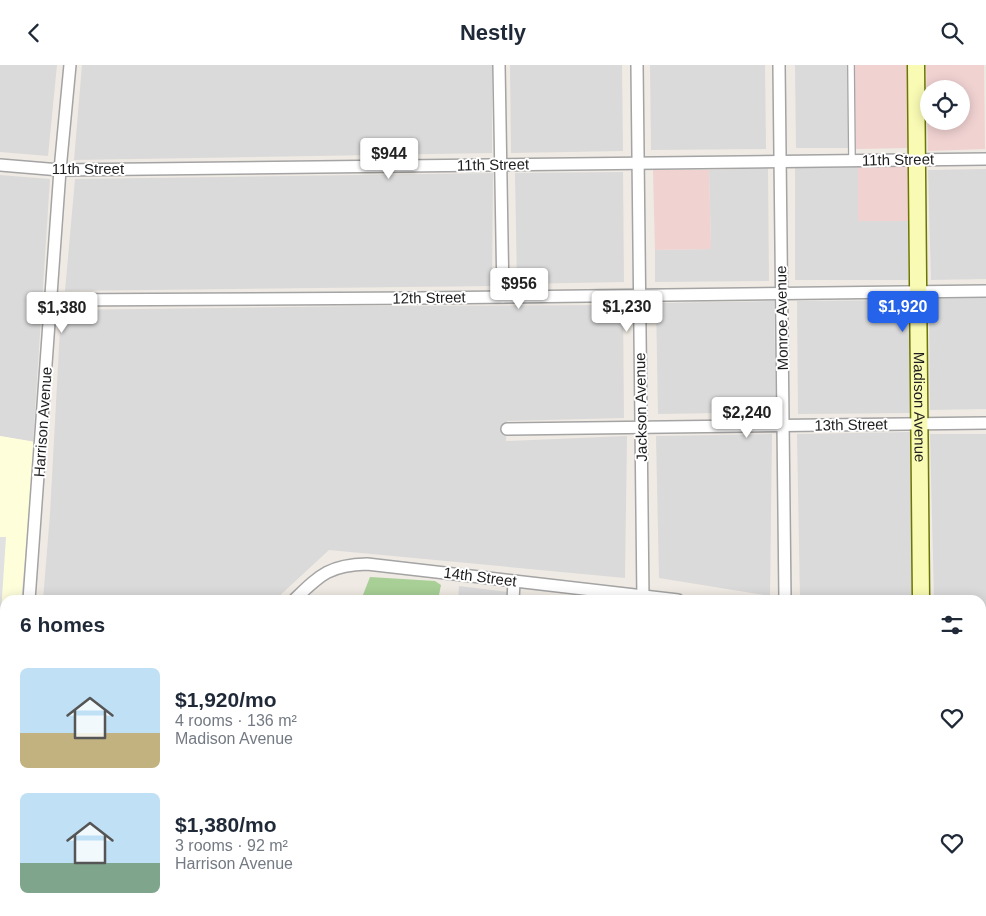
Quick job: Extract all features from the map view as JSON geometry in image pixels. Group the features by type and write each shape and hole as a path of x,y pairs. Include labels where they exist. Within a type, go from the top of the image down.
{"street":[{"name":"Harrison Avenue","path":"29,595 60,170 70,65"},
{"path":"499,65 503,297"},
{"name":"Jackson Avenue","path":"637,65 643,595"},
{"name":"Monroe Avenue","path":"779,65 785,595"},
{"name":"Madison Avenue","path":"916,65 921,595"},
{"name":"11th Street","path":"0,165 60,170 986,159"},
{"name":"12th Street","path":"51,300 986,291"},
{"name":"13th Street","path":"507,429 986,423"},
{"name":"14th Street","path":"299,595 330,570 347,565 367,563 620,595"},
{"path":"513,595 514,581"}],"lane":[{"path":"851,65 852,161"}],"shaded area":[{"path":"0,65 57,65 48,156 0,152"},
{"path":"82,65 492,65 492,153 74,160"},
{"path":"510,65 622,65 623,151 511,153"},
{"path":"650,65 765,65 766,149 651,150"},
{"path":"795,65 849,65 849,148 796,148"},
{"path":"854,65 907,65 908,148 855,149"},
{"path":"926,65 984,65 985,149 928,151 928,130 970,130 970,80 926,80"},
{"path":"795,166 858,166 858,221 908,221 908,280 795,280"},
{"path":"858,166 908,166 908,221 858,221"},
{"path":"768,168 769,281 655,282 655,250 711,249 709,170"},
{"path":"986,169 986,279 931,280 928,170"},
{"path":"653,170 709,170 711,249 655,250"},
{"path":"623,172 624,282 517,284 515,173"},
{"path":"493,173 492,286 65,291 75,179"},
{"path":"0,175 50,179 33,442 0,436"},
{"path":"986,298 986,409 930,410 929,299"},
{"path":"910,300 912,413 798,414 797,301"},
{"path":"774,301 776,412 658,414 656,303"},
{"path":"623,305 624,418 507,421 506,441 627,436 625,578 329,550 280,595 43,595 50,514 61,310"},
{"path":"910,432 913,595 800,595 797,434"},
{"path":"772,434 770,595 659,578 656,436"},
{"path":"930,434 986,434 986,595 934,595"},
{"path":"0,436 36,442 21,595 0,595"},
{"path":"0,537 6,537 2,595 0,595"},
{"path":"459,586 508,592 508,595 458,595"}],"green space":[{"path":"370,577 435,581 441,585 439,595 363,595"}]}
